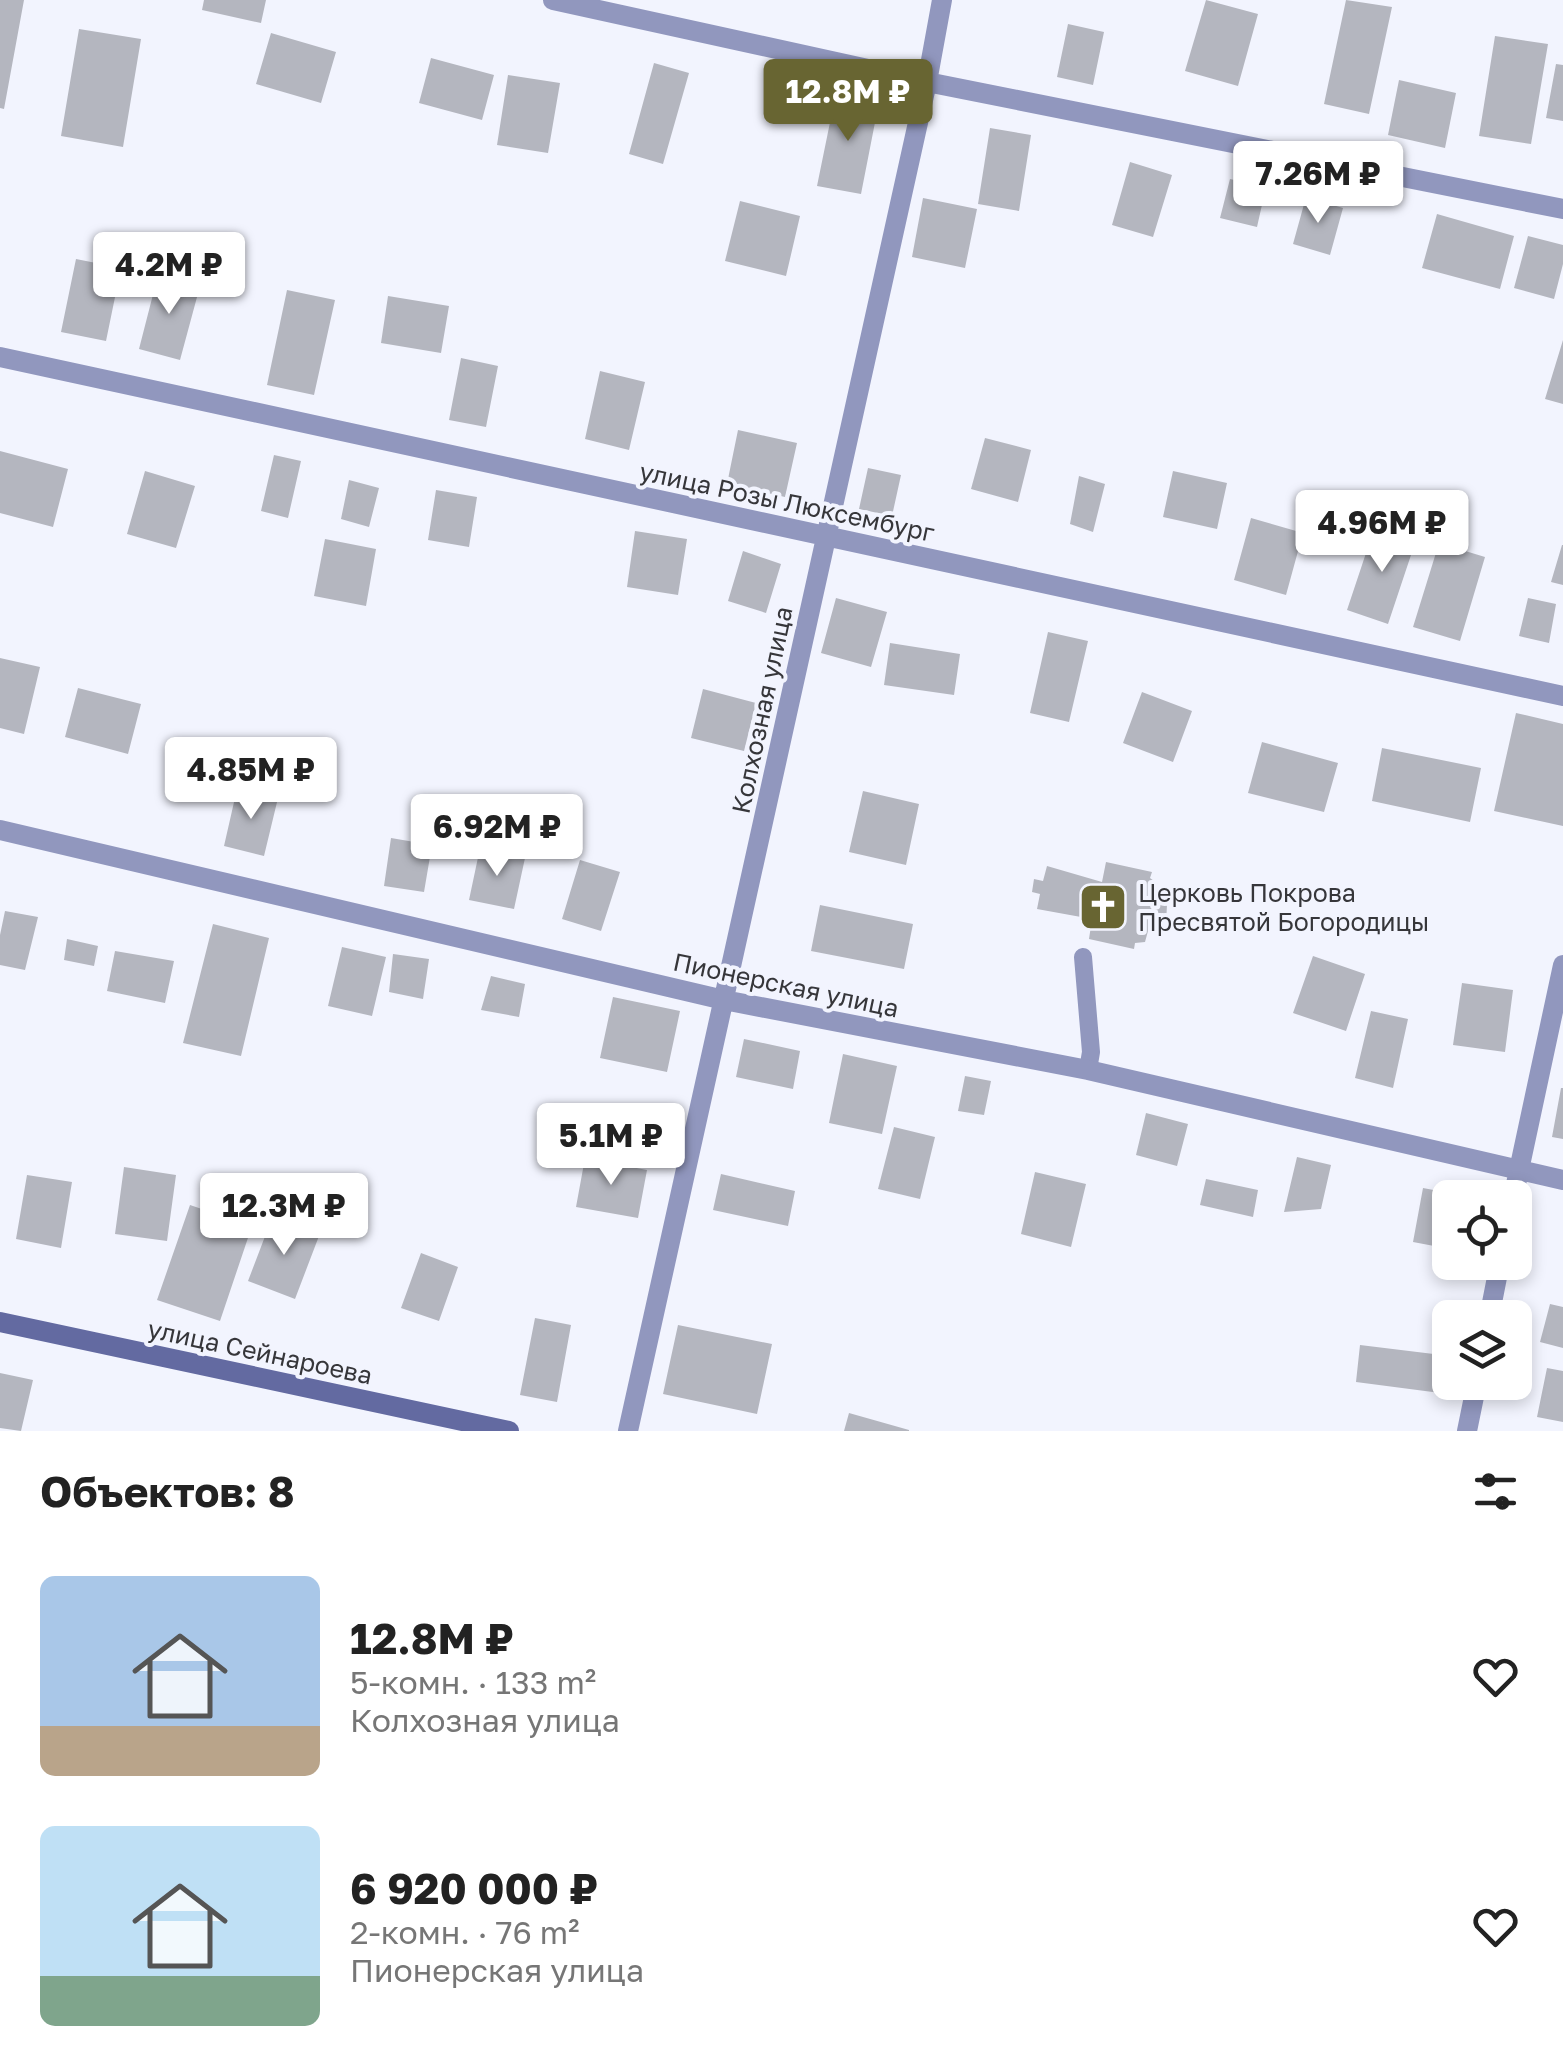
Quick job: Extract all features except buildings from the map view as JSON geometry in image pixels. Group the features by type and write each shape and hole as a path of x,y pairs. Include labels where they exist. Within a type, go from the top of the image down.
{"street":[{"path":"552,0 927,82 1563,209"},
{"name":"Колхозная улица","path":"628,1431 942,0"},
{"name":"улица Розы Люксембург","path":"0,356 1563,696"},
{"name":"Пионерская улица","path":"0,830 724,1000 1088,1070 1563,1180"},
{"path":"1516,1180 1563,965"},
{"name":"улица Сейнароева","path":"0,1322 509,1431"},
{"path":"1467,1431 1473,1400"}],"lane":[{"path":"1083,957 1091,1052 1088,1070"}],"place":[{"name":"Церковь Покрова Пресвятой Богородицы","path":"1103,907"}]}
